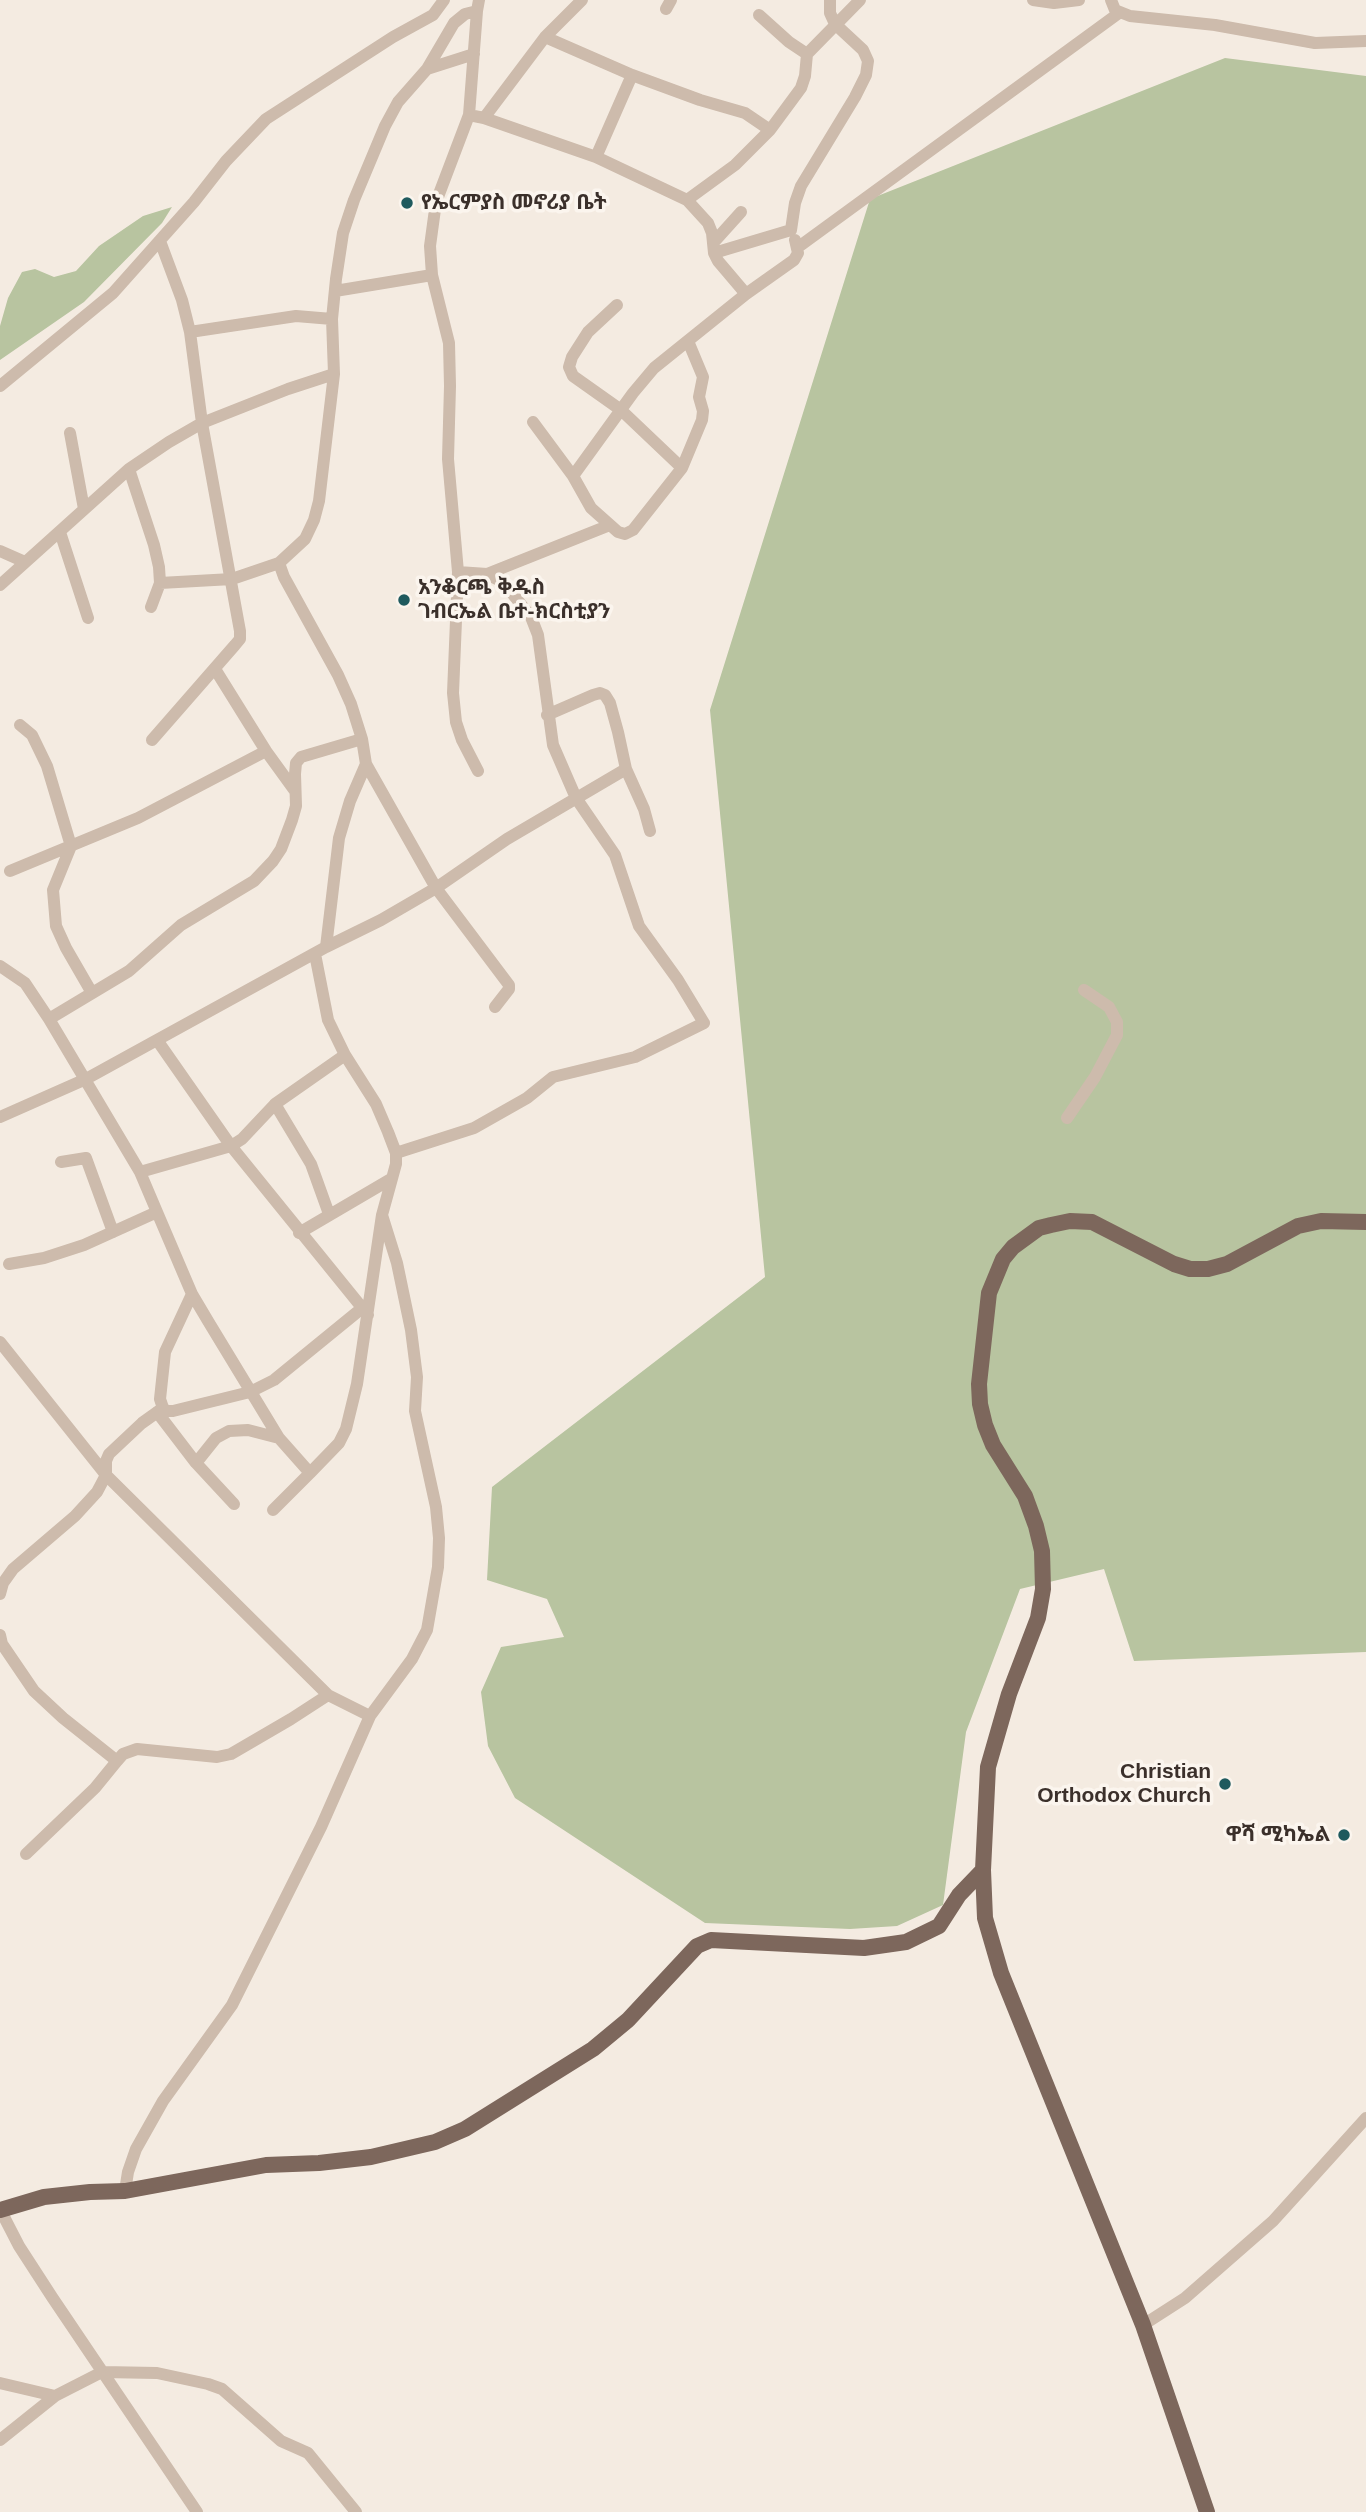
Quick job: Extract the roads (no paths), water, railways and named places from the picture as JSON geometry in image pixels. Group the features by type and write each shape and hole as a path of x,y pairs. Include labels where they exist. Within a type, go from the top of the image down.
{"main road":[{"path":"1207,2512 1143,2325 1001,1973 985,1918 983,1870 988,1768 1009,1695 1038,1618 1043,1590 1042,1551 1036,1526 1025,1496 993,1445 981,1404 979,1384 989,1293 1003,1259 1023,1238 1039,1228 1070,1221 1092,1222 1174,1264 1199,1269 1227,1264 1298,1226 1321,1221 1366,1222"},
{"path":"0,2211 44,2197 90,2192 125,2192 266,2165 370,2157 435,2143 466,2129 593,2049 628,2020 697,1946 711,1940 864,1948 906,1942 939,1926 959,1895 983,1870"}],"street":[{"path":"0,386 113,293 226,161 266,119 393,37 433,15 444,0"},
{"path":"484,118 545,37 582,0"},
{"path":"573,476 654,368 746,294 794,260 798,253 792,230 795,203 801,186 855,97 866,75 868,61 863,50 835,24 830,13 830,0"},
{"path":"687,200 736,165 770,130 801,88 807,54 860,0"},
{"path":"1033,0 1054,3 1079,0"},
{"path":"478,5 470,115 436,202 430,246 432,275 449,343 448,458 458,572 453,693 456,722 478,771"},
{"path":"160,583 232,579 279,563 305,539 319,501 334,374 332,320 343,233 384,126 398,102 427,69 454,23 478,5"},
{"path":"797,247 1114,6 1315,43 1366,41"},
{"path":"759,15 807,54"},
{"path":"545,37 632,75 745,113 770,130"},
{"path":"427,69 474,54"},
{"path":"596,157 632,75"},
{"path":"470,115 596,157 687,200 708,223 718,261 746,294"},
{"path":"714,247 741,212"},
{"path":"714,247 792,230"},
{"path":"152,740 240,639 239,617 202,423 190,332 182,300 160,241"},
{"path":"335,291 432,275"},
{"path":"617,305 588,332 572,357 569,367 573,376 621,410 682,468"},
{"path":"190,332 296,316 332,320"},
{"path":"533,422 573,476 591,508 618,532 625,534 632,530 682,468 702,420 703,411 699,397 703,377 688,341"},
{"path":"0,585 129,469 169,442 202,423 288,388 334,374"},
{"path":"70,433 84,509"},
{"path":"129,469 154,545 160,583 151,607"},
{"path":"487,574 610,525"},
{"path":"60,532 88,618"},
{"path":"0,551 24,562"},
{"path":"279,563 351,704 362,739 366,764 436,888 509,985 509,989 495,1007"},
{"path":"396,1153 474,1128 527,1098 554,1077 635,1057 704,1023 678,980 639,926 615,855 576,798 553,745 538,635 531,617 503,583 487,574 458,572"},
{"path":"215,669 295,792"},
{"path":"547,715 593,695 605,695 610,703 626,769 640,798 650,831"},
{"path":"20,725 32,735 47,766 71,846 53,890 56,926 92,993"},
{"path":"49,1018 129,971 181,925 254,881 273,862 284,842 296,806 296,763 301,757 362,739"},
{"path":"10,871 138,818 266,751"},
{"path":"273,1510 339,1443 346,1429 357,1384 364,1312 382,1215 396,1164 396,1153 376,1104 345,1055 328,1020 321,951 339,838 350,801 366,764"},
{"path":"0,1116 86,1079 381,920 436,888 507,839 626,769"},
{"path":"0,966 25,983 49,1018 140,1172 192,1294 279,1438 310,1473"},
{"path":"1067,1118 1095,1077 1117,1035 1117,1022 1109,1007 1084,990"},
{"path":"158,1040 231,1146 364,1312"},
{"path":"140,1172 231,1146 242,1139 275,1104 345,1055"},
{"path":"275,1104 311,1164 330,1214"},
{"path":"61,1162 86,1158 113,1232"},
{"path":"299,1233 391,1179"},
{"path":"9,1264 44,1258 157,1212"},
{"path":"125,2192 136,2149 163,2101 232,2005 321,1827 370,1716 412,1658 427,1630 434,1600 439,1538 430,1477 417,1430 417,1377 411,1330 397,1263 382,1215"},
{"path":"192,1294 165,1352 160,1410 196,1463 234,1504"},
{"path":"0,1594 3,1583 13,1569 75,1516 97,1492 106,1475 109,1454 160,1410 173,1411 250,1392 274,1380 364,1312"},
{"path":"2,1349 106,1475 327,1695 370,1716"},
{"path":"196,1463 216,1438 229,1431 248,1430 279,1438"},
{"path":"0,1634 7,1652 34,1690 63,1718 117,1761"},
{"path":"26,1854 95,1788 123,1754 137,1749 217,1756 230,1754 327,1695"},
{"path":"1143,2325 1185,2298 1273,2221 1366,2118"},
{"path":"0,2211 19,2246 197,2512"},
{"path":"0,2440 55,2396 102,2372 157,2373 217,2386 281,2441 308,2453 356,2512"},
{"path":"0,2383 55,2396"}],"place":[{"name":"የኤርምያስ መኖሪያ ቤት","path":"407,203"},
{"name":"አንቆርጫ ቅዱስ ገብርኤል ቤተ-ክርስቲያን","path":"404,600"},
{"name":"Christian Orthodox Church","path":"1225,1784"},
{"name":"ዋሻ ሚካኤል","path":"1344,1835"}]}
